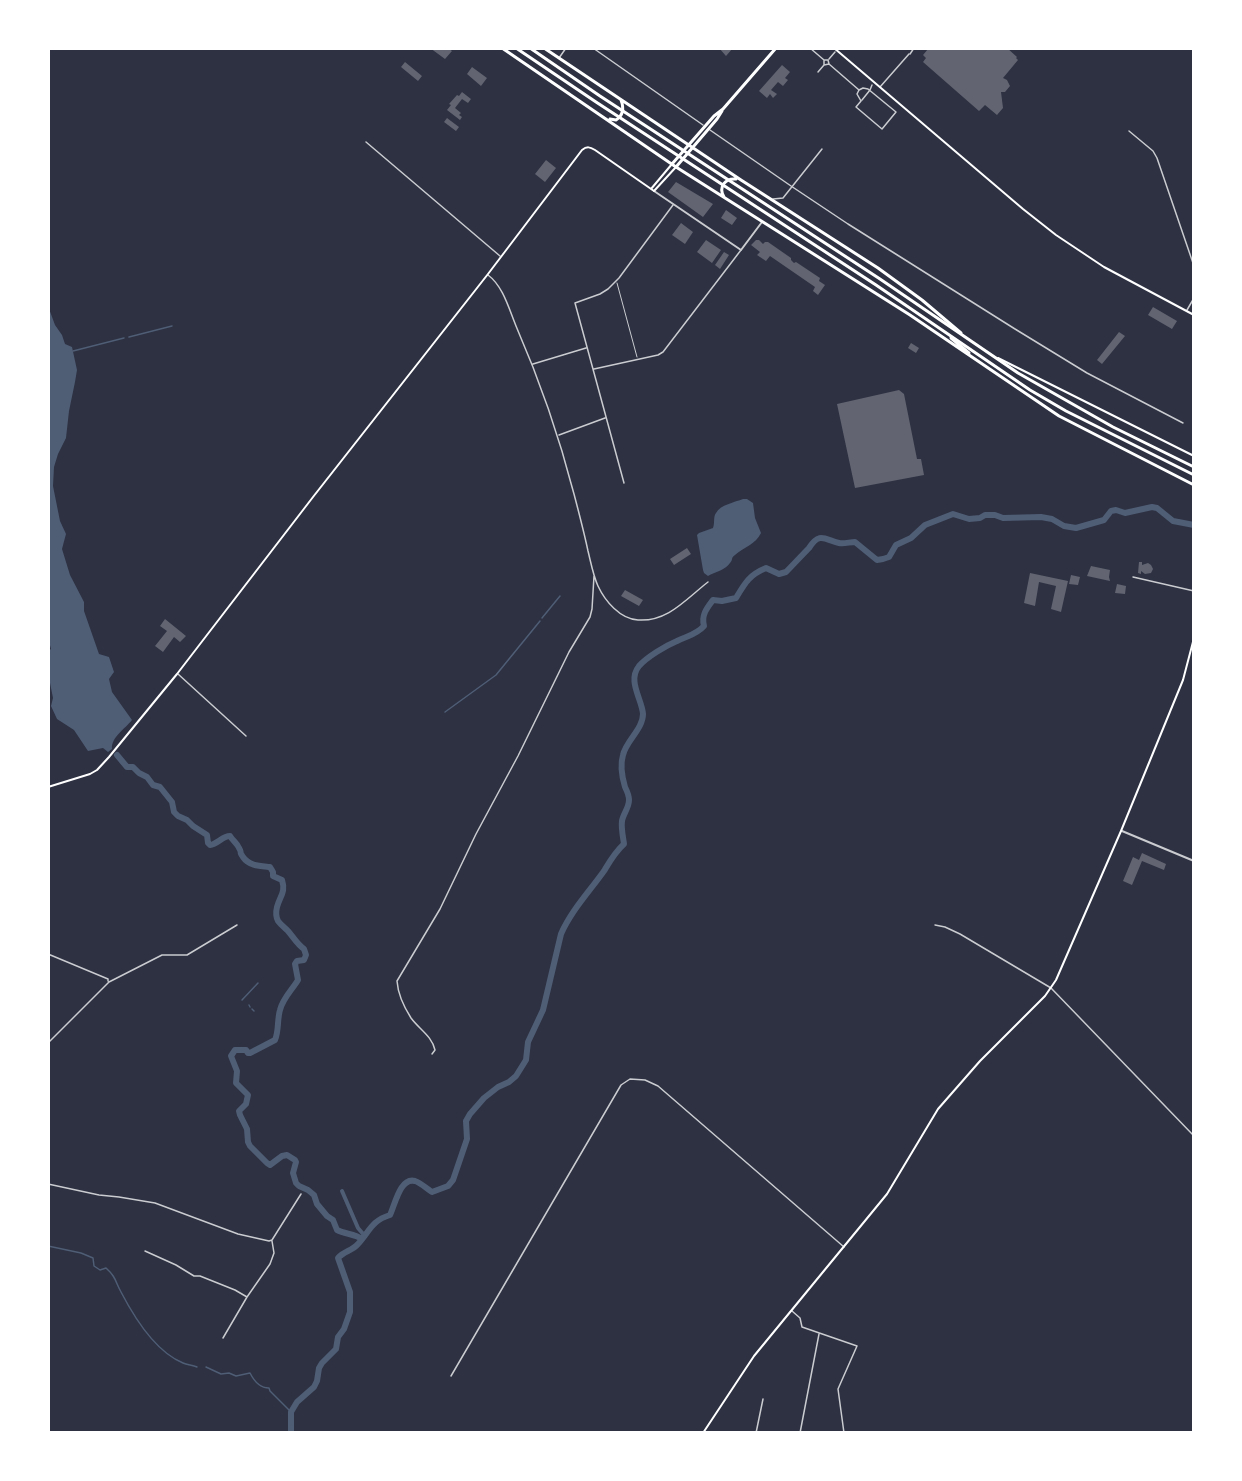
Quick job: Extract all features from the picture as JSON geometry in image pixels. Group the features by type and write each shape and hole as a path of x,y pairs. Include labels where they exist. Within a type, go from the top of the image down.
{"main road":[{"path":"502,48 674,165 910,315 1068,421 1194,485"},
{"path":"516,48 780,224 876,285 1030,390 1066,411 1194,475"},
{"path":"530,48 1027,378 1113,427 1194,468"},
{"path":"544,48 769,199 878,268 922,300 969,340"},
{"path":"674,165 693,148 723,109 776,48"},
{"path":"834,48 1056,235 1104,267 1194,315"},
{"path":"605,118 614,120 620,117 623,109 621,100"},
{"path":"48,787 97,770 120,745 488,274 582,150 590,147 653,190 688,145 723,109"},
{"path":"725,198 722,191 724,182 731,178 741,180"},
{"path":"946,333 980,363"},
{"path":"990,354 1194,456"},
{"path":"703,1433 742,1372 887,1194 938,1109 980,1061 1033,1009 1056,980 1183,680 1193,650 1194,638"}],"street":[{"path":"559,58 566,48"},
{"path":"593,48 705,127"},
{"path":"810,48 824,60 828,60 835,52"},
{"path":"880,88 914,48"},
{"path":"824,60 824,65"},
{"path":"828,60 829,64 859,90"},
{"path":"818,72 824,65 829,64"},
{"path":"872,85 856,107 882,129"},
{"path":"859,90 862,88 870,90 896,112 900,112"},
{"path":"859,90 857,94 861,101"},
{"path":"881,135 882,129 896,112"},
{"path":"709,129 791,186 1040,345 1087,374 1183,423"},
{"path":"1129,131 1157,158 1194,266"},
{"path":"366,142 501,257"},
{"path":"787,210 783,198 822,149"},
{"path":"653,190 741,249"},
{"path":"769,199 783,198"},
{"path":"624,483 575,303 608,290 617,281 674,204"},
{"path":"593,370 663,352 762,222"},
{"path":"488,274 499,288 532,364 558,436 594,576 607,601 625,616 636,620 656,618 674,610 708,582"},
{"path":"1187,311 1194,298"},
{"path":"532,364 587,348"},
{"path":"558,436 606,418"},
{"path":"432,1054 435,1050 434,1044 412,1018 398,991 397,981 440,909 569,652 590,616 594,576"},
{"path":"1133,577 1194,591"},
{"path":"177,674 246,736"},
{"path":"1121,831 1194,861"},
{"path":"48,1043 109,982 162,955 187,955 237,925"},
{"path":"934,925 960,934 1051,988 1194,1136"},
{"path":"48,954 108,979 109,982"},
{"path":"451,1376 621,1085 630,1078 645,1080 658,1086 844,1248"},
{"path":"48,1184 99,1195 157,1203 238,1234 261,1240 272,1240"},
{"path":"223,1338 270,1263 274,1253 272,1240 301,1194"},
{"path":"145,1251 176,1264 194,1276 226,1286 247,1297"},
{"path":"791,1311 800,1318 802,1327 857,1346 838,1389 844,1433"},
{"path":"800,1433 819,1333"},
{"path":"756,1433 763,1399"}],"lane":[{"path":"617,281 638,359"}],"water":[{"path":"48,306 65,344 72,347 77,370 66,438 54,467 53,486 60,521 66,534 62,549 70,575 84,602 84,611 99,654 109,657 114,672 109,679 112,692 132,720 116,737 112,749 108,752 103,748 88,751 74,730 57,719 51,706 53,698 48,682 48,651 51,649 48,637 50,616 48,612"},
{"path":"743,499 753,503 755,518 761,533 753,543 738,552 730,563 708,576 703,570 697,535 713,528 718,510"}],"building":[{"path":"430,48 448,48 452,51 445,59"},
{"path":"719,48 733,48 726,56"},
{"path":"1007,48 1017,57 1018,60 1003,78 1010,86 1005,92 1001,92 1003,108 997,115 985,105 979,111 923,62 926,58 923,55 928,49"},
{"path":"405,62 422,76 418,81 401,67"},
{"path":"782,65 790,72 785,78 788,80 783,86 778,82 771,90 777,94 773,98 770,94 767,98 759,91"},
{"path":"472,67 487,78 481,86 467,74"},
{"path":"462,92 471,99 468,103 462,99 455,108 461,113 460,120 447,110 451,105 449,104"},
{"path":"447,118 459,127 456,131 444,122"},
{"path":"546,160 556,168 545,182 535,174"},
{"path":"676,182 713,204 703,217 668,192"},
{"path":"726,210 737,218 732,225 721,218"},
{"path":"681,223 693,232 685,244 672,235"},
{"path":"706,240 721,250 712,263 697,252"},
{"path":"756,240 763,244 768,242 791,258 794,263 796,262 820,278 819,281 825,285 818,295 813,291 815,287 770,256 766,261 757,255 760,252 751,245"},
{"path":"724,252 729,255 720,269 715,265"},
{"path":"1153,307 1177,321 1172,329 1148,315"},
{"path":"1119,332 1125,336 1102,364 1097,360"},
{"path":"911,343 919,348 916,353 908,348"},
{"path":"899,390 904,394 917,459 921,459 924,475 855,488 837,404"},
{"path":"687,548 691,554 674,565 670,559"},
{"path":"1139,562 1142,562 1142,565 1148,563 1151,565 1153,569 1151,573 1145,574 1141,571 1141,574 1138,573"},
{"path":"1091,566 1110,570 1110,581 1087,576"},
{"path":"1030,573 1068,581 1061,612 1051,609 1056,586 1039,582 1035,606 1024,603"},
{"path":"1071,575 1080,577 1078,585 1069,584"},
{"path":"1117,584 1126,586 1125,594 1115,593"},
{"path":"625,590 643,600 639,606 621,596"},
{"path":"165,619 186,636 180,642 174,637 163,652 155,646 167,631 160,626"},
{"path":"1142,853 1166,864 1164,870 1142,861 1132,885 1123,881 1133,857 1139,860"}],"waterway":[{"path":"129,337 172,326"},
{"path":"73,351 124,338"},
{"path":"291,1433 291,1412 297,1402 314,1387 319,1368 336,1349 338,1337 344,1329 350,1312 350,1292 338,1258 356,1246 375,1223 390,1215 405,1183 415,1181 432,1192 448,1186 453,1180 467,1139 466,1121 470,1114 484,1098 516,1076 526,1060 528,1042 543,1010 561,934 575,909 624,844 622,821 629,800 623,779 622,763 627,745 637,730 643,714 634,678 639,666 672,643 701,629 704,626 705,612 713,600 736,598 748,580 766,568 779,574 786,572 820,538 841,543 855,542 877,560 889,557 896,545 911,538 925,525 953,514 969,519 985,515 1003,518 1041,517 1076,528 1104,520 1111,511 1125,513 1152,507 1157,508 1173,521 1194,525"},
{"path":"542,618 560,596"},
{"path":"445,712 496,675 540,621"},
{"path":"117,755 127,767 133,767 147,777 153,785 160,787 172,802 174,812 207,835 210,845 230,836 245,860 255,865 270,867 273,876 282,880 283,891 277,909 277,919 304,949 306,955 304,960 297,961 295,964 298,980 281,1006 275,1040 250,1053 246,1050 235,1050 231,1056 237,1071 236,1083 248,1095 246,1104 239,1111 247,1129 250,1146 270,1165 282,1156 287,1155 295,1160 293,1173 296,1183 314,1195 317,1204 333,1220 337,1230 362,1239"},
{"path":"242,1000 258,983"},
{"path":"342,1191 358,1228 364,1235"},
{"path":"48,1246 81,1253 93,1258 94,1266 100,1270 106,1268 114,1277 139,1323 155,1342 173,1358 197,1367"},
{"path":"206,1367 221,1374 229,1373 236,1376 250,1373 258,1384 269,1388 291,1412"}]}
